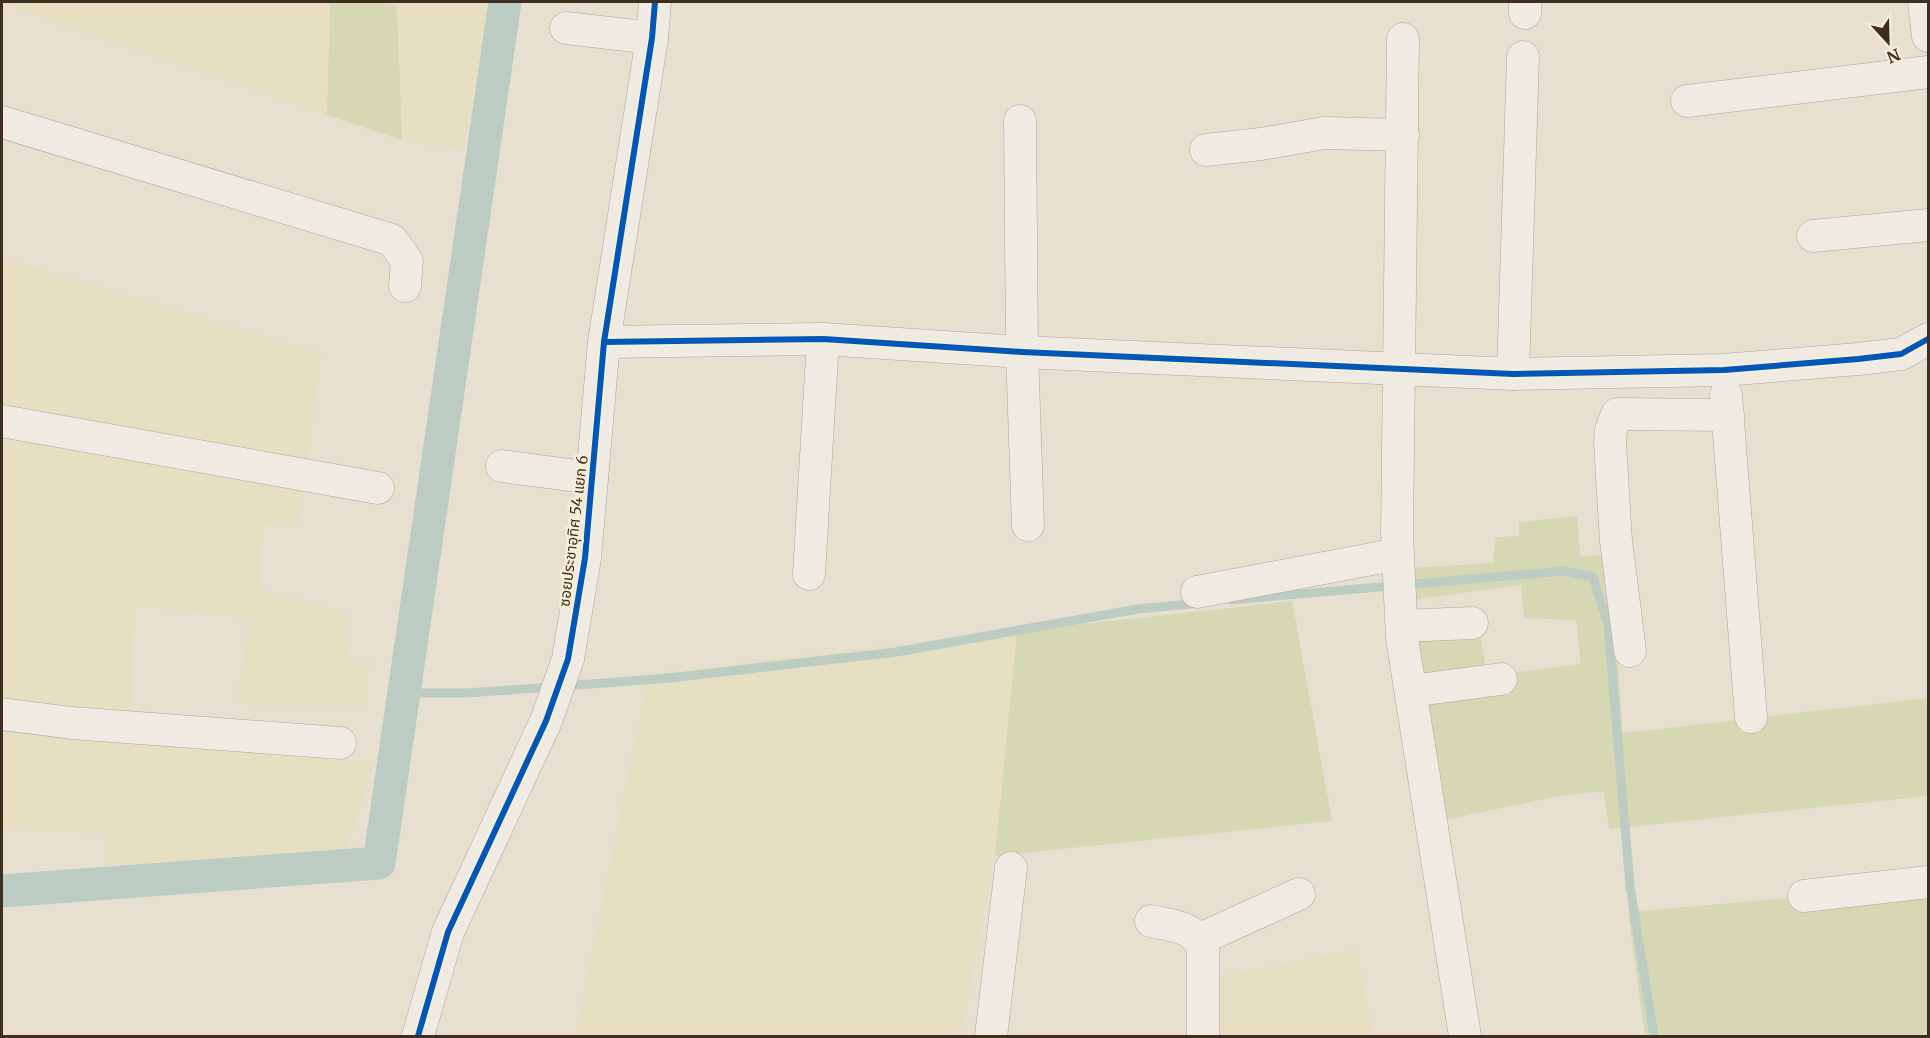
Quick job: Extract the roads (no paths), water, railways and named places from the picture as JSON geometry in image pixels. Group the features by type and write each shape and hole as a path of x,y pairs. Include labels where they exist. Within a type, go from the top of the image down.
{"street":[{"name":"ซอยประชาอุทิศ 54 แยก 6","path":"418,1036 448,932 546,720 568,659 585,558 604,342 652,38 655,2"},
{"path":"1924,2 1929,36"},
{"path":"566,28 652,38"},
{"path":"1403,39 1398,369 1398,560 1401,617 1465,1036"},
{"path":"1513,374 1523,57"},
{"path":"1687,101 1929,72"},
{"path":"1020,121 1022,352 1028,525"},
{"path":"2,122 392,240 407,261 405,286"},
{"path":"1206,150 1261,144 1323,133 1403,135"},
{"path":"1813,236 1929,225"},
{"path":"809,574 823,339"},
{"path":"604,342 823,339 1022,352 1513,374 1724,370 1901,354 1929,339"},
{"path":"1724,370 1751,717"},
{"path":"1630,651 1616,542 1610,443 1611,430 1617,414 1728,415"},
{"path":"2,421 378,488"},
{"path":"502,466 592,478"},
{"path":"1197,592 1398,560"},
{"path":"1401,617 1472,622"},
{"path":"1411,691 1501,679"},
{"path":"2,714 72,723 340,743"},
{"path":"991,1036 1011,868"},
{"path":"1804,896 1929,882"},
{"path":"1200,939 1299,894"},
{"path":"1151,921 1191,931 1200,939 1203,950 1203,1036"}],"waterway":[{"path":"2,891 379,863 505,2"},
{"path":"1231,600 1564,571 1593,577 1608,625 1630,886 1654,1036"},
{"path":"565,686 669,678 896,652 1138,609 1200,603"},
{"path":"404,693 465,693 552,687"}]}
